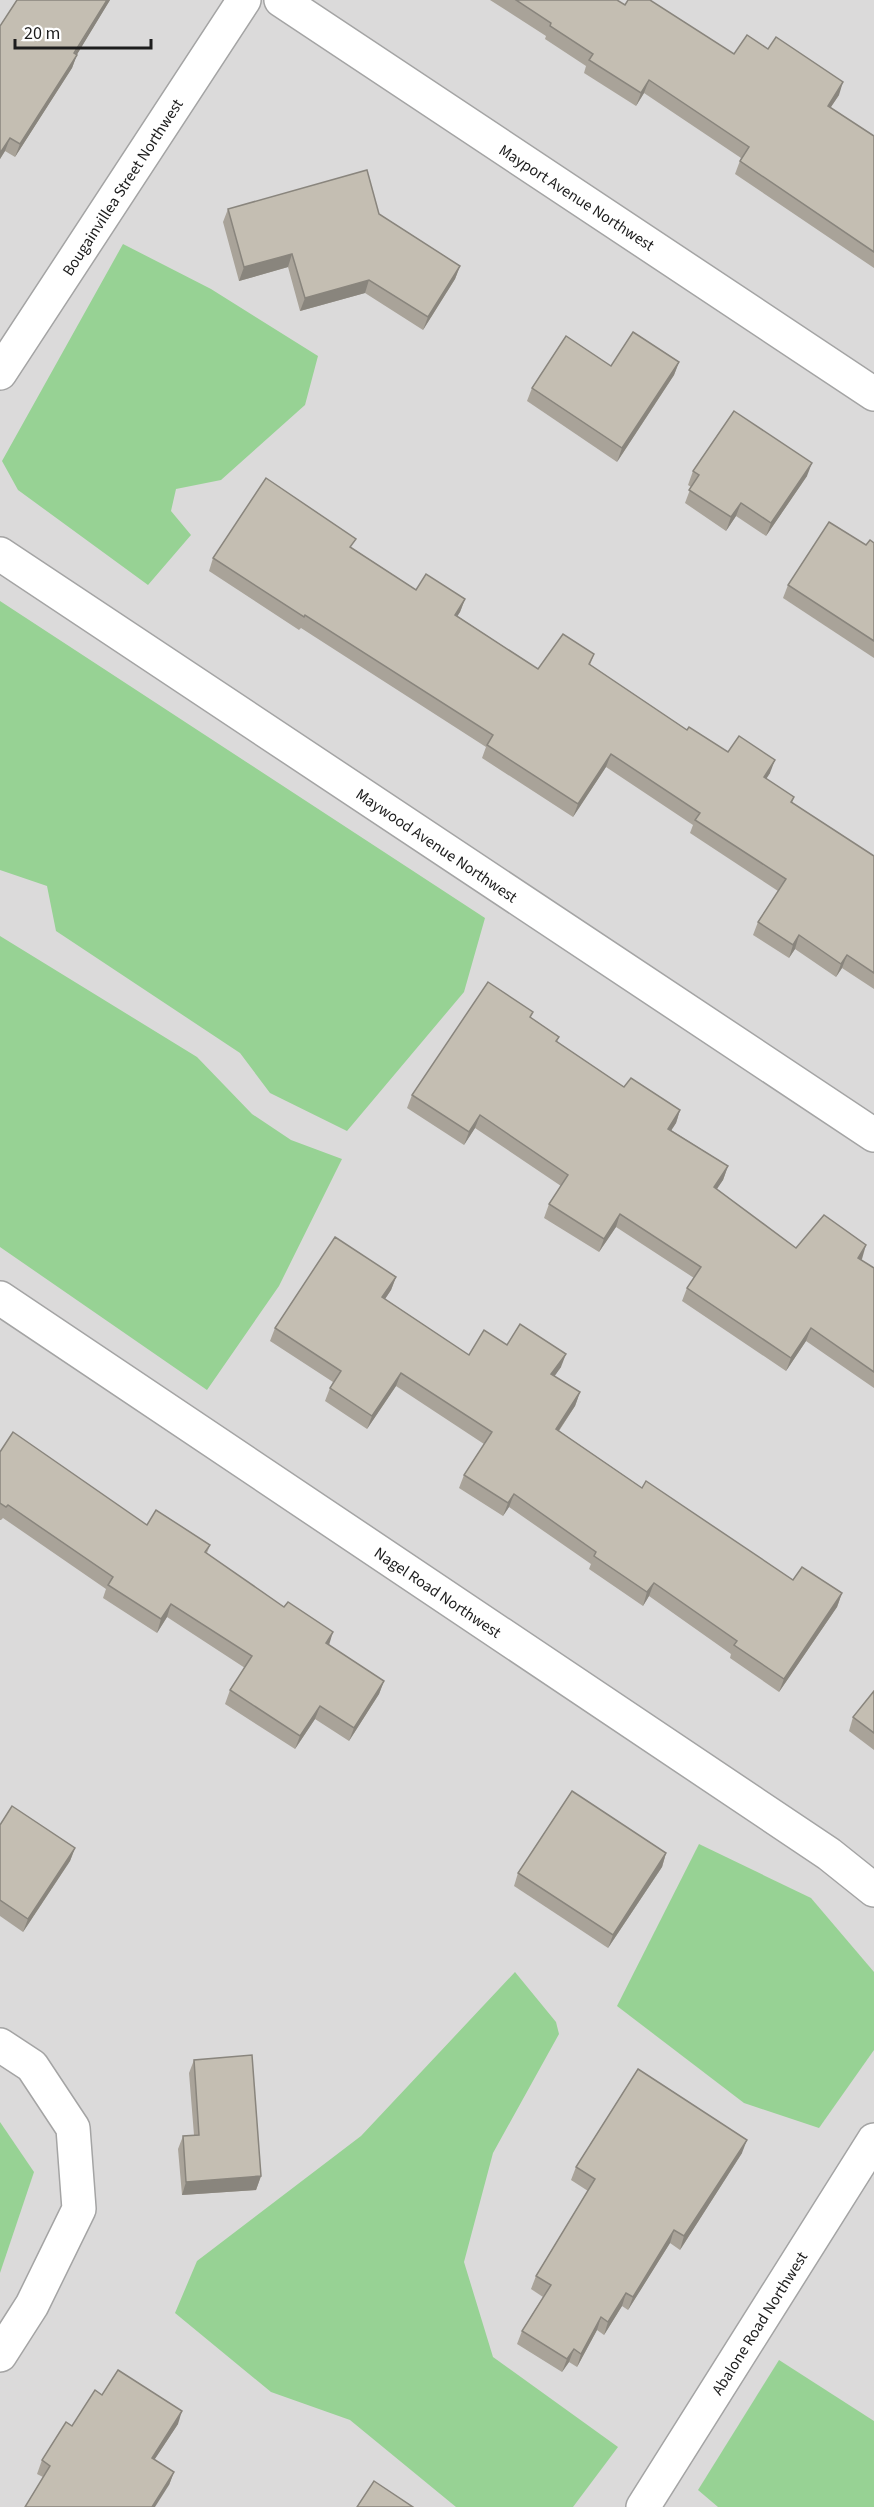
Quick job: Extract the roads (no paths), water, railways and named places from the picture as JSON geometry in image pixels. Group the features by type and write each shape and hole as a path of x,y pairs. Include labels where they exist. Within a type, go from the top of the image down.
{"street":[{"name":"Bougainvillea Street Northwest","path":"0,373 243,0"},
{"name":"Mayport Avenue Northwest","path":"281,0 874,394"},
{"name":"Maywood Avenue Northwest","path":"0,554 874,1135"},
{"name":"Nagel Road Northwest","path":"0,1298 829,1854 874,1890"},
{"path":"0,2044 32,2066 73,2128 79,2209 32,2305 0,2355"},
{"name":"Abalone Road Northwest","path":"643,2507 874,2140"}]}
